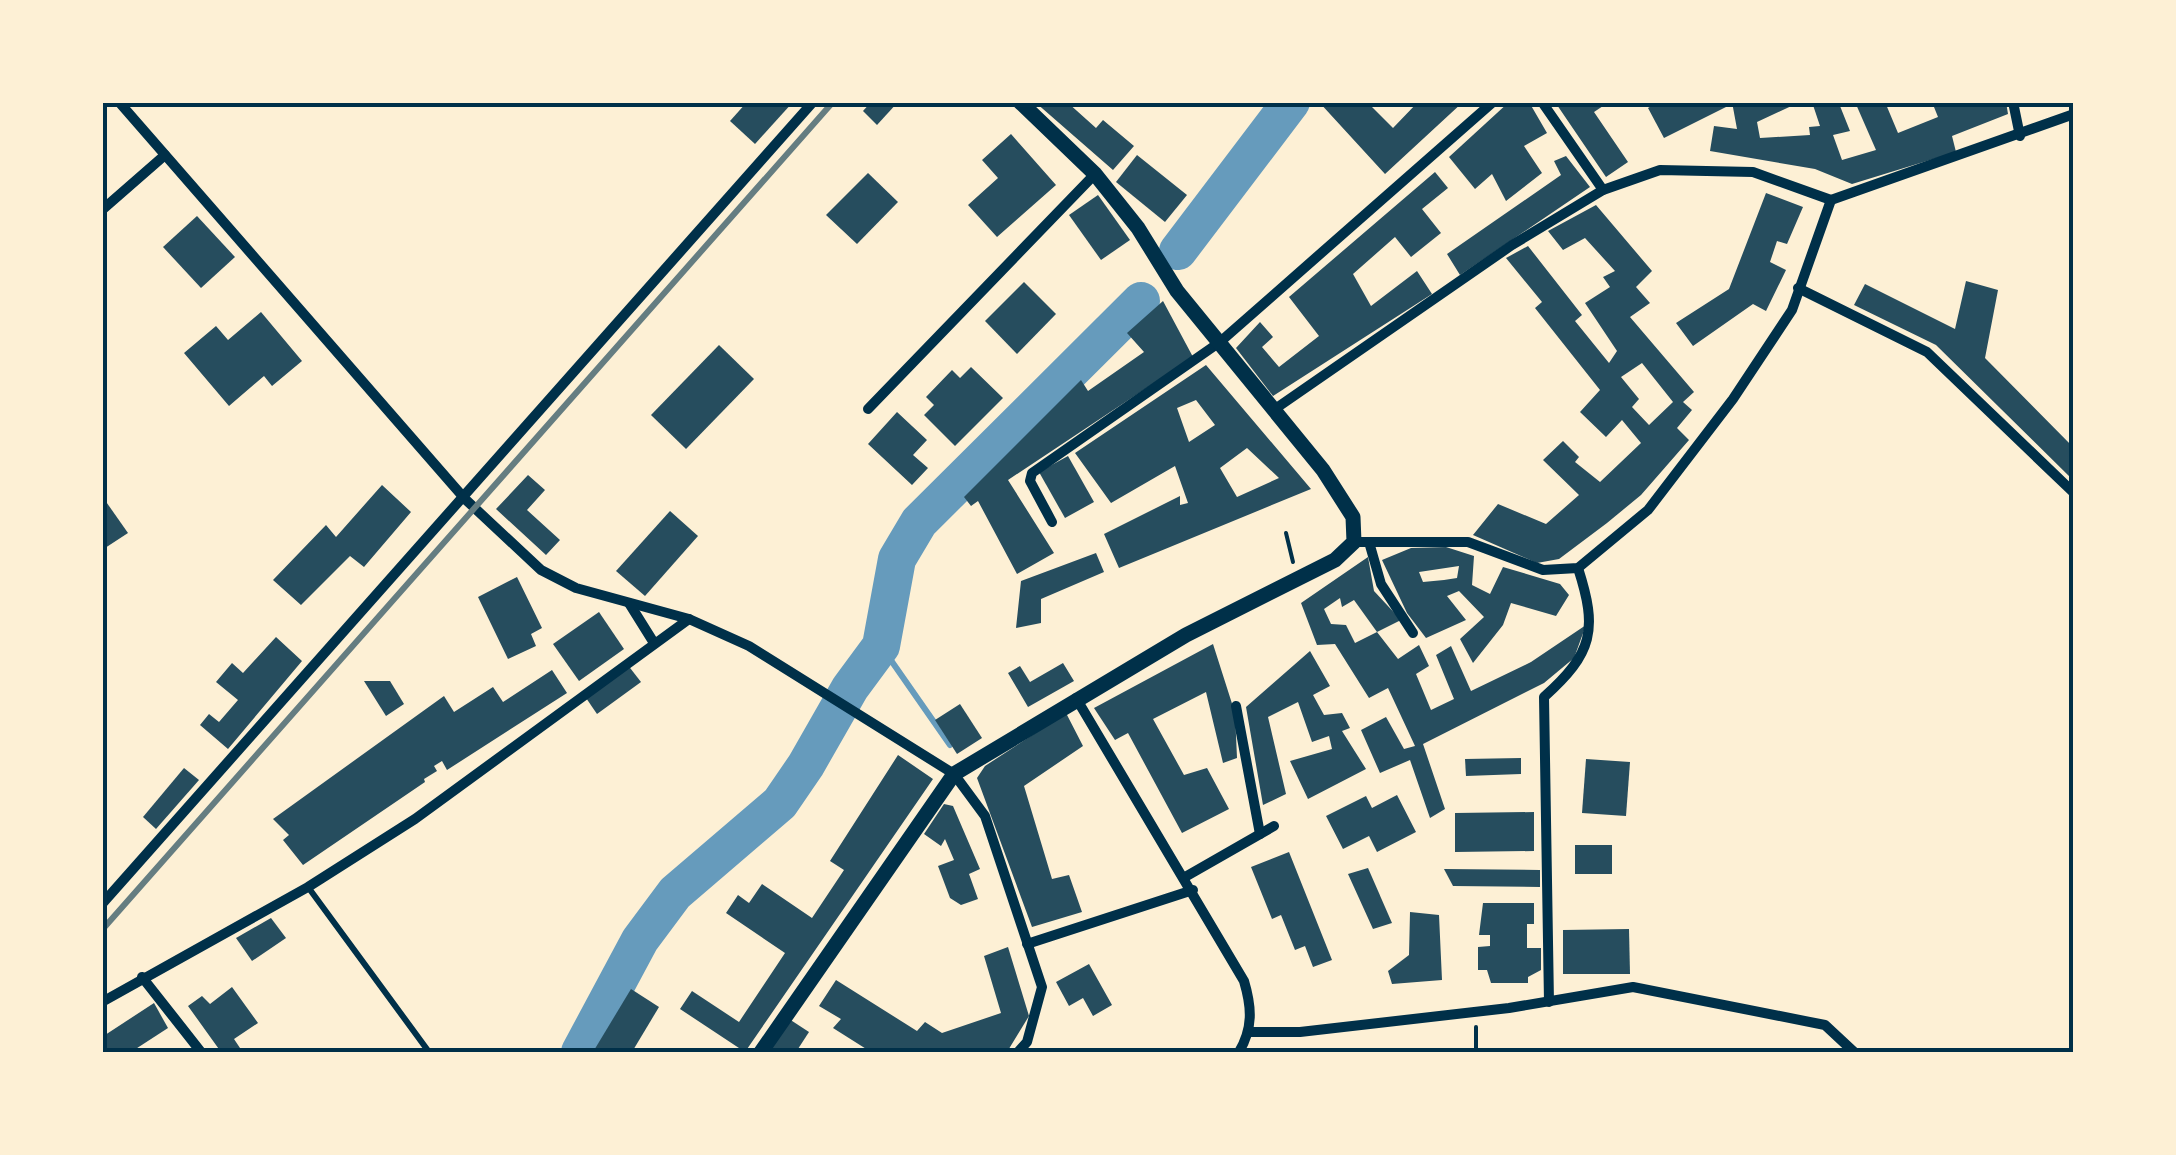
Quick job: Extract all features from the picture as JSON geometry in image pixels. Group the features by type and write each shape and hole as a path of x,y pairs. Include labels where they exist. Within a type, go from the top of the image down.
{"street":[{"path":"118,102 465,499 541,570 604,597 689,619 749,646 954,774 985,816 1042,987 1027,1042 1018,1052"},
{"path":"102,904 813,102"},
{"path":"1020,102 1095,174 1220,342 1323,470 1352,517 1381,584 1413,633"},
{"path":"1052,522 1030,481 1032,473 1220,342 1493,102"},
{"path":"1542,102 1603,190"},
{"path":"2013,102 2020,136"},
{"path":"1275,410 1512,245 1603,190 1660,170 1753,172 1831,200 2074,114"},
{"path":"102,210 165,155"},
{"path":"868,409 1095,174"},
{"path":"761,1052 954,774 1076,698 1186,635 1311,574 1362,542 1468,542 1543,570 1578,568 1648,510 1733,399 1792,310 1831,200"},
{"path":"1798,288 1927,352 2074,493"},
{"path":"1549,1002 1544,698 1572,672 1590,638 1591,608 1578,568"},
{"path":"629,603 654,643"},
{"path":"102,1002 142,976 308,887 444,800 689,619"},
{"path":"1076,698 1244,981 1250,1004 1249,1032 1239,1052"},
{"path":"1236,706 1260,834"},
{"path":"1185,876 1274,826"},
{"path":"1027,944 1193,890"},
{"path":"142,976 201,1052"},
{"path":"1249,1032 1300,1032 1475,1012 1633,987 1825,1025 1854,1052"}],"lane":[{"path":"308,887 429,1052"}],"path":[{"path":"1475,1012 1476,1052"}],"building":[{"path":"747,102 793,102 755,144 730,121"},
{"path":"871,102 898,102 877,125 863,111"},
{"path":"1035,102 1067,102 1096,128 1103,120 1134,146 1113,170"},
{"path":"1319,102 1367,102 1393,128 1418,102 1463,102 1385,174"},
{"path":"1509,102 1529,102 1547,133 1524,146 1542,173 1506,201 1492,174 1475,189 1449,157"},
{"path":"1555,102 1600,102 1603,106 1594,112 1628,162 1606,177"},
{"path":"1658,102 1724,102 1726,107 1664,138 1648,108"},
{"path":"1732,102 1800,102 1757,122 1760,138 1810,135 1809,127 1820,126 1812,102 1847,102 1840,106 1850,131 1833,135 1842,160 1876,150 1855,102 1885,102 1898,133 1938,117 1932,102 1969,102 1971,107 2006,102 2008,114 1952,136 1956,152 1852,184 1815,169 1710,151 1714,126 1737,129"},
{"path":"1011,134 1056,185 997,237 968,205 998,178 982,160"},
{"path":"1137,155 1187,195 1165,222 1116,182"},
{"path":"1566,156 1590,187 1460,275 1447,254 1561,175 1554,161"},
{"path":"1435,172 1448,188 1422,209 1441,233 1411,257 1395,237 1353,274 1371,306 1417,271 1432,294 1273,396 1236,348 1260,322 1273,337 1262,347 1279,367 1319,336 1289,297"},
{"path":"868,173 898,202 857,244 826,215"},
{"path":"1766,193 1803,207 1787,244 1777,241 1770,262 1786,270 1766,311 1753,304 1693,346 1676,323 1729,289"},
{"path":"1098,195 1130,240 1101,260 1069,215"},
{"path":"1596,205 1652,271 1636,287 1650,303 1630,317 1694,392 1683,402 1692,410 1677,428 1689,440 1641,495 1559,559 1537,563 1473,535 1498,504 1546,524 1579,495 1543,460 1563,441 1579,457 1575,462 1600,482 1641,443 1622,420 1606,437 1580,412 1600,390 1535,308 1542,302 1506,258 1528,246 1582,315 1575,321 1609,363 1617,351 1585,303 1610,287 1603,277 1615,271 1585,238 1563,250 1548,231","holes":["1642,363 1673,402 1649,425 1632,407 1639,399 1621,377"]},
{"path":"197,216 235,257 201,288 163,247"},
{"path":"1966,281 1998,290 1985,358 2074,448 2074,481 1936,345 1854,305 1865,284 1955,329"},
{"path":"1024,282 1056,314 1017,354 985,321"},
{"path":"1163,301 1193,357 1008,480 1054,553 1017,574 978,501 971,506 964,497 1081,380 1088,391 1144,352 1127,333"},
{"path":"261,312 302,361 272,386 264,376 229,406 184,353 216,326 228,340"},
{"path":"719,345 754,379 686,449 651,415"},
{"path":"1206,365 1311,489 1119,568 1104,534 1180,496 1180,505 1188,503 1175,466 1111,503 1075,453","holes":["1196,400 1215,425 1189,442 1177,408","1247,448 1279,478 1237,497 1220,468"]},
{"path":"971,367 1003,398 955,446 924,415 934,405 926,397 952,370 960,378"},
{"path":"897,412 927,440 913,455 928,468 912,485 868,444"},
{"path":"1068,456 1094,502 1065,518 1039,472"},
{"path":"528,475 545,490 527,510 560,540 546,555 496,509"},
{"path":"382,485 411,512 364,567 350,556 301,605 273,580 326,525 336,537"},
{"path":"102,496 128,533 102,550"},
{"path":"670,511 698,536 645,596 616,571"},
{"path":"1446,547 1474,556 1472,585 1490,594 1503,567 1560,584 1569,595 1556,616 1511,603 1503,625 1473,663 1460,639 1484,617 1459,591 1447,596 1466,620 1426,638 1407,613 1382,560 1411,548","holes":["1459,566 1457,578 1423,582 1419,572"]},
{"path":"1096,553 1104,572 1041,599 1041,623 1016,628 1021,581"},
{"path":"1368,557 1374,591 1401,620 1377,632 1398,659 1419,645 1429,666 1416,674 1431,710 1454,699 1436,655 1451,646 1471,691 1531,662 1586,625 1574,658 1544,683 1423,744 1445,809 1430,818 1410,760 1380,773 1361,730 1386,717 1404,749 1415,746 1388,688 1369,698 1335,644 1317,645 1301,603","holes":["1340,598 1342,607 1354,600 1377,632 1355,643 1346,625 1331,624 1324,609"]},
{"path":"517,577 542,628 531,634 536,646 508,659 478,597"},
{"path":"599,612 624,649 579,681 553,644"},
{"path":"276,637 302,661 228,749 200,725 209,714 219,722 238,700 216,682 232,663 243,673"},
{"path":"1213,644 1235,713 1237,758 1223,763 1206,692 1153,719 1184,775 1207,768 1229,809 1182,833 1128,733 1115,740 1094,708"},
{"path":"1310,651 1330,686 1313,695 1324,715 1342,713 1350,728 1342,731 1366,769 1308,799 1290,761 1332,749 1329,736 1312,742 1298,702 1268,717 1286,794 1263,805 1246,707"},
{"path":"1063,663 1074,681 1028,707 1008,673 1020,666 1030,682"},
{"path":"627,664 641,682 597,714 584,695"},
{"path":"552,670 567,693 447,770 442,761 434,766 437,771 425,782 303,865 283,840 289,835 273,819 444,696 454,712 493,687 503,702"},
{"path":"364,681 390,681 404,704 386,716"},
{"path":"960,704 982,738 957,754 935,720"},
{"path":"1066,713 1083,746 1024,786 1052,879 1069,875 1082,912 1032,927 977,778 985,766"},
{"path":"898,755 933,779 745,1052 680,1009 692,991 739,1022 785,953 726,913 738,895 749,903 762,884 812,918 844,870 830,861"},
{"path":"1521,758 1521,774 1466,776 1465,759"},
{"path":"1586,759 1630,762 1626,816 1582,813"},
{"path":"184,768 199,780 156,829 143,817"},
{"path":"1397,795 1416,832 1377,852 1369,836 1343,849 1326,816 1366,796 1372,808"},
{"path":"944,804 953,806 980,869 969,874 978,899 961,905 950,898 938,866 954,860 945,839 941,846 924,834"},
{"path":"1534,812 1534,851 1455,852 1455,813"},
{"path":"1575,845 1612,845 1612,874 1575,874"},
{"path":"1289,852 1332,960 1313,967 1305,946 1295,950 1281,915 1272,919 1251,867"},
{"path":"1368,868 1392,923 1373,929 1348,874"},
{"path":"1444,869 1540,870 1540,887 1453,886"},
{"path":"1483,903 1534,903 1534,924 1527,924 1527,948 1541,948 1541,970 1528,977 1528,983 1491,983 1487,970 1478,970 1478,947 1490,946 1490,935 1479,935"},
{"path":"1410,912 1439,915 1442,980 1392,984 1388,971 1409,955"},
{"path":"271,918 286,938 252,961 236,938"},
{"path":"1629,929 1630,974 1563,974 1563,930"},
{"path":"1008,947 1029,1016 1007,1052 871,1052 833,1028 841,1019 819,1006 836,980 917,1031 925,1022 942,1033 1001,1013 984,956"},
{"path":"1089,964 1112,1005 1093,1016 1083,998 1069,1006 1056,982"},
{"path":"232,987 258,1023 234,1039 242,1051 221,1052 188,1006 202,996 210,1004"},
{"path":"631,989 659,1007 632,1052 593,1052"},
{"path":"154,1003 168,1028 131,1052 102,1052 102,1037"},
{"path":"786,1017 809,1032 796,1052 761,1052"}],"waterway":[{"path":"1178,251 1291,102"},
{"path":"580,1052 640,940 675,893 780,803 806,765 850,688 881,646 897,559 919,522 1141,301"},
{"path":"881,646 950,745"}],"railway":[{"path":"102,930 833,102"}]}
